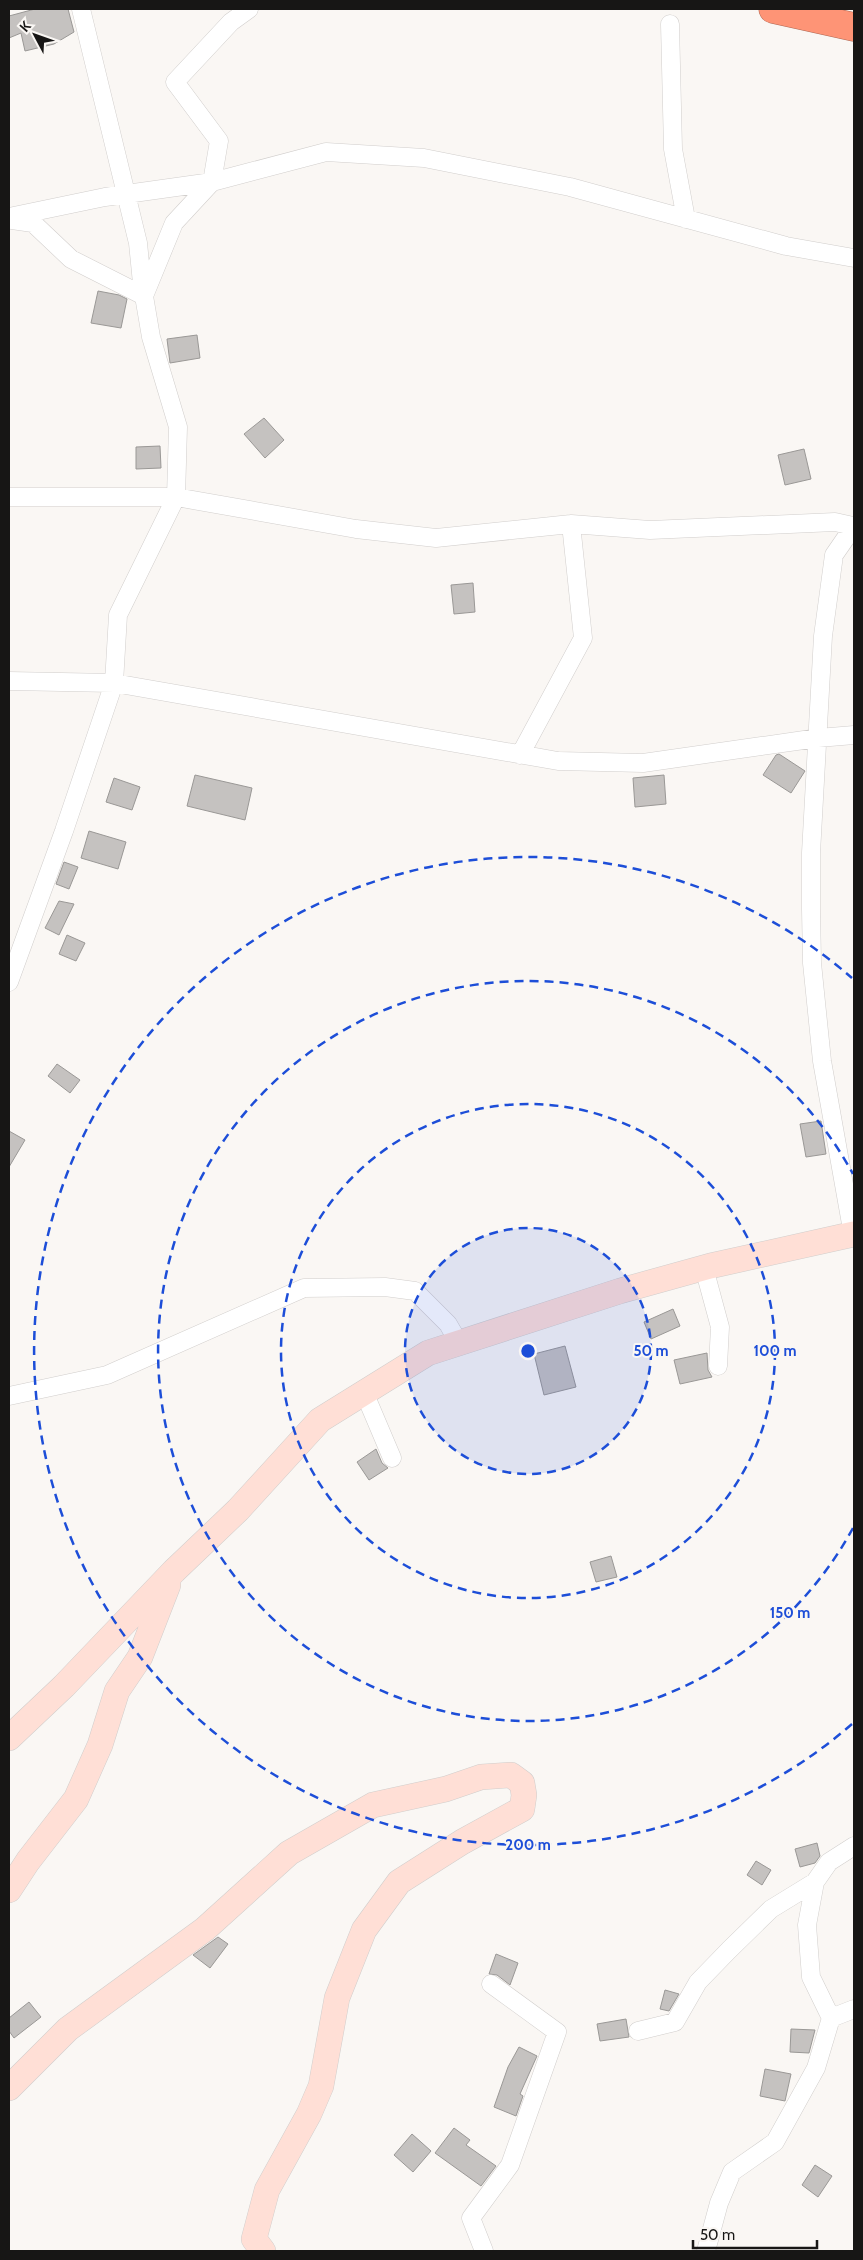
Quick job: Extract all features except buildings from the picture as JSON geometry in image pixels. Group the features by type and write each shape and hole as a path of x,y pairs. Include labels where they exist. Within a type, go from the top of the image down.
{"highway":[{"path":"772,9 854,27"}],"street":[{"path":"9,982 64,831 114,683 118,615 176,497 178,427 151,337 138,243 81,9"},
{"path":"144,296 174,223 212,182 219,141 175,82 231,22 249,9"},
{"path":"670,24 673,149 686,219"},
{"path":"9,218 126,194 212,182 326,152 424,158 570,187 786,246 854,258"},
{"path":"9,218 33,223 71,259 144,296"},
{"path":"9,497 176,497 356,529 436,538 571,524 650,530 835,522 854,526 834,554 823,636 812,854 812,963 822,1061 854,1234 704,1268 620,1291 428,1353 320,1420 238,1510 174,1571 64,1686 9,1738"},
{"path":"520,755 583,638 571,524"},
{"path":"9,681 114,683 558,761 643,763 818,738 854,735"},
{"path":"704,1268 720,1327 718,1366"},
{"path":"9,1396 107,1375 304,1288 385,1287 415,1290 448,1324 459,1343"},
{"path":"364,1392 392,1458"},
{"path":"9,1890 28,1861 76,1798 100,1745 117,1691 140,1657 174,1571"},
{"path":"9,2088 68,2029 205,1929 289,1853 373,1805 446,1789 481,1777 511,1775 522,1783 524,1796 522,1809 462,1842 399,1882 364,1930 337,1998 321,2086 309,2114 266,2190 254,2239 263,2251"},
{"path":"638,2031 675,2022 698,1982 771,1908 815,1882 829,1862 854,1846"},
{"path":"706,2251 719,2203 732,2172 775,2142 816,2068 831,2018 811,1976 807,1925 815,1882"},
{"path":"484,2251 471,2218 510,2165 557,2032 492,1984"},
{"path":"831,2018 854,2009"}]}
